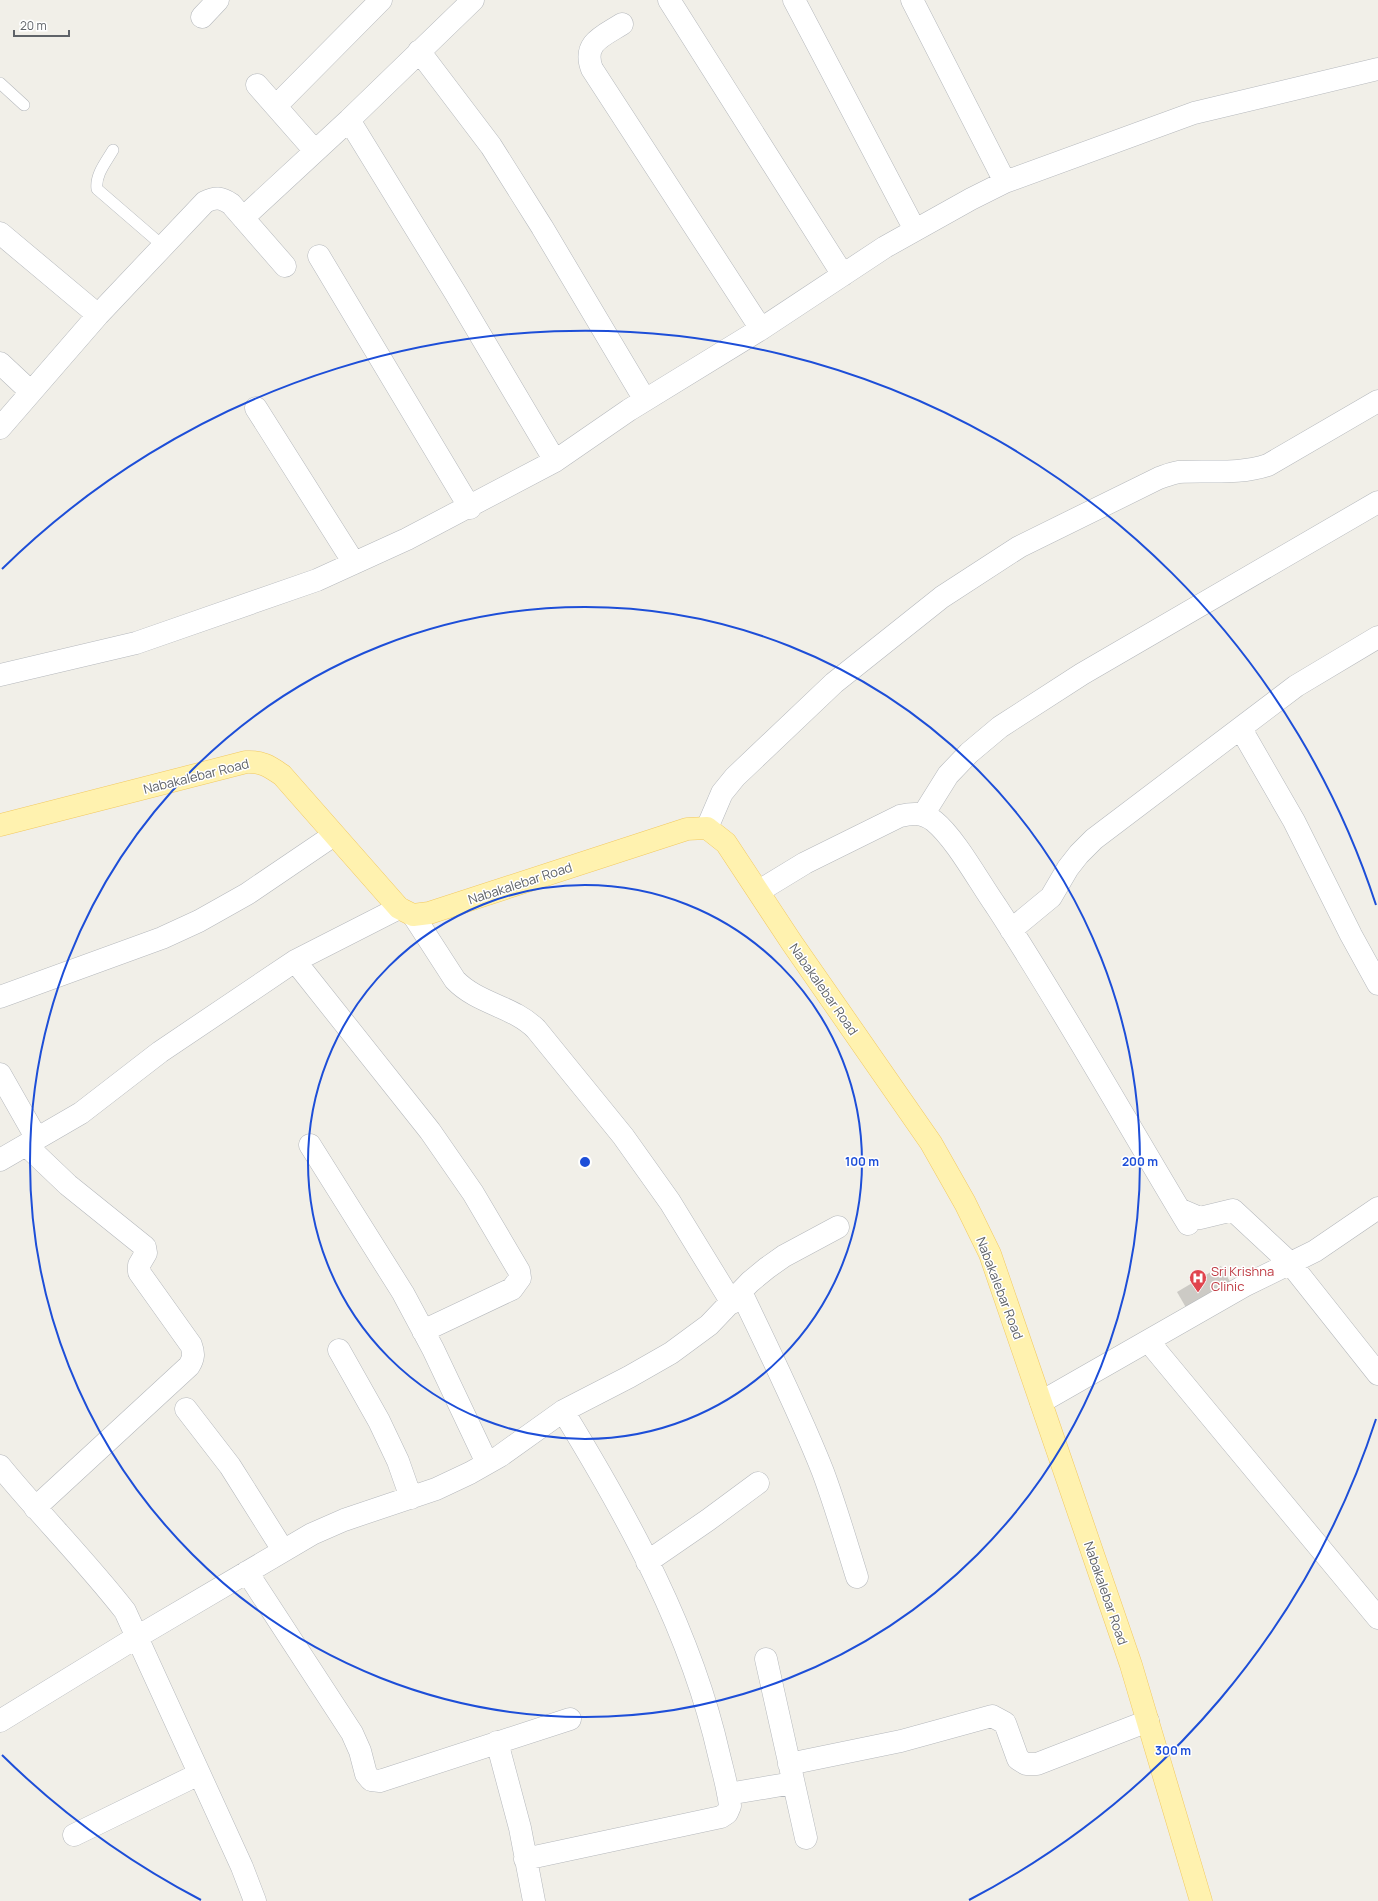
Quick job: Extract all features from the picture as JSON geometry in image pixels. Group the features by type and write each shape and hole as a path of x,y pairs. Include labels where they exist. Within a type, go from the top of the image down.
{"main road":[{"name":"Nabakalebar Road","path":"0,825 246,762 257,761 268,765 282,775 334,835 406,911 429,913 687,829 707,828 726,843 797,950 931,1144 965,1203 990,1254 1128,1658 1201,1901"}],"street":[{"path":"202,18 218,0"},
{"path":"276,106 381,0"},
{"path":"669,0 843,275"},
{"path":"794,0 915,230"},
{"path":"912,0 1005,182"},
{"path":"243,218 420,51 468,2"},
{"path":"622,24 596,41 589,49 588,58 592,69 761,329"},
{"path":"420,51 491,146 542,227 645,400"},
{"path":"0,675 136,643 317,580 408,539 470,508 555,461 645,400 761,329 885,247 971,199 1005,182 1194,113 1378,69"},
{"path":"257,85 315,151"},
{"path":"348,120 452,288 555,461"},
{"path":"0,428 98,315 205,202 213,198 222,198 231,204 285,266"},
{"path":"0,233 98,315"},
{"path":"319,256 470,508"},
{"path":"0,363 31,392"},
{"path":"707,828 722,793 734,777 834,683 942,597 1019,547 1159,478 1178,472 1243,471 1268,465 1378,402"},
{"path":"256,408 354,563"},
{"path":"923,814 948,776 970,753 1000,728 1082,674 1378,502"},
{"path":"1011,930 1051,897 1068,868 1094,839 1296,686 1378,637"},
{"path":"1241,728 1294,821 1351,935 1378,984"},
{"path":"759,891 805,863 900,816 912,813 923,814 934,821 954,844 1029,957 1183,1217 1200,1218 1233,1210 1290,1263 1378,1374"},
{"path":"0,997 162,938 199,921 247,894 334,835"},
{"path":"0,1160 81,1113 160,1052 295,961 406,911 455,980 463,988 473,995 520,1016 536,1029 623,1136 736,1297 787,1388 823,1472 857,1577"},
{"path":"295,961 430,1131 473,1193 519,1271 520,1278 512,1289 423,1331"},
{"path":"0,1074 32,1142 68,1185 145,1247 146,1253 139,1265 139,1272 191,1344 194,1352 193,1359 189,1366 35,1508"},
{"path":"310,1145 403,1293 487,1463"},
{"path":"1041,1402 1244,1286 1332,1240 1378,1208"},
{"path":"0,1721 45,1695 137,1637 312,1534 344,1520 436,1489 487,1463 563,1411 670,1353 709,1325 761,1272 784,1256 838,1228"},
{"path":"1148,1342 1378,1618"},
{"path":"339,1350 379,1421 398,1461 411,1498"},
{"path":"186,1409 230,1466 284,1550"},
{"path":"525,1859 721,1817 727,1813 730,1806 714,1733 698,1676 673,1613 602,1476 563,1411"},
{"path":"0,1466 35,1508 100,1579 125,1611 255,1901"},
{"path":"647,1562 758,1483"},
{"path":"247,1572 352,1733 360,1751 366,1774 371,1780 380,1781 570,1719"},
{"path":"766,1658 806,1838"},
{"path":"728,1794 791,1773 992,1716 1005,1723 1018,1759 1026,1764 1037,1764 1148,1721"},
{"path":"497,1742 520,1828 534,1901"},
{"path":"74,1835 199,1774"}],"lane":[{"path":"0,83 24,105"},
{"path":"113,150 99,174 96,182 97,189 163,246"}],"building":[{"path":"1221,1266 1232,1285 1188,1311 1177,1292"}],"place":[{"name":"Sri Krishna Clinic","path":"1198,1293"}]}
